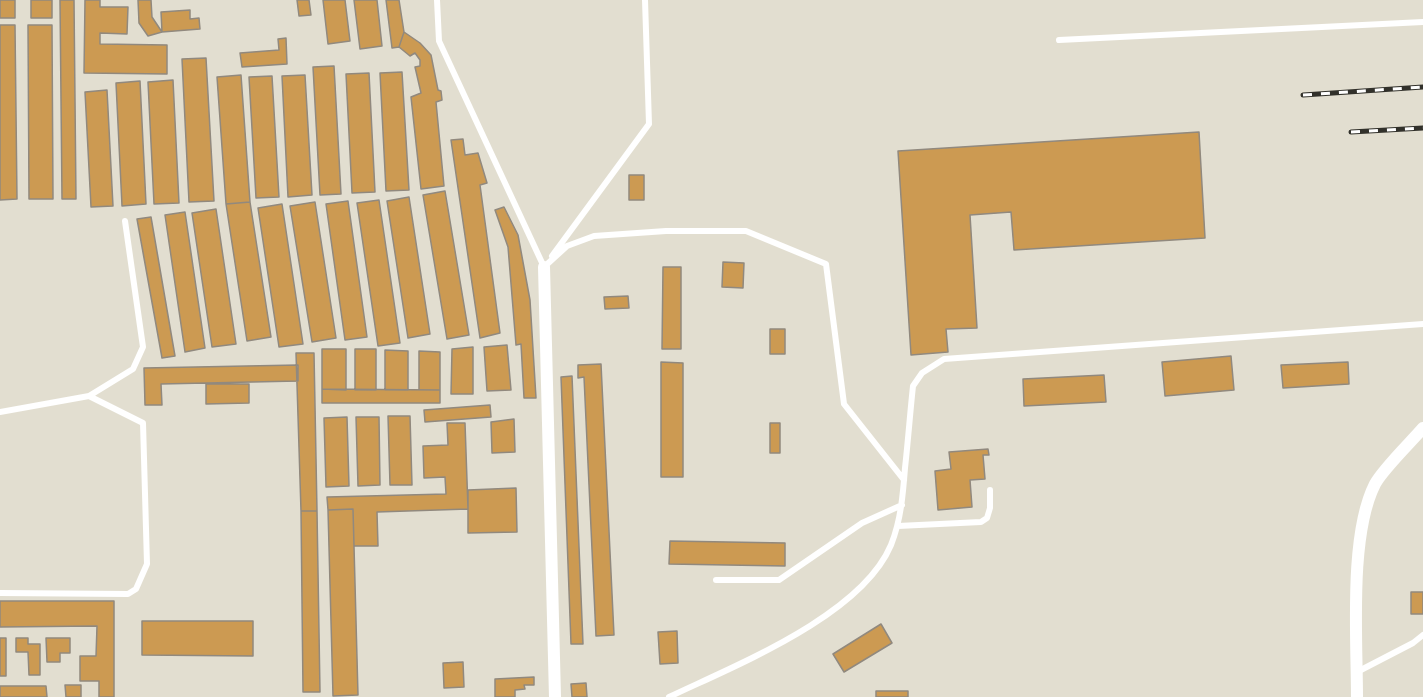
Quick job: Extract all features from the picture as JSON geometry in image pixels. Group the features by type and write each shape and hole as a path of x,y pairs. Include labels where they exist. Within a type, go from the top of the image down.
{"street":[{"path":"544,267 555,697"},
{"path":"1357,697 1358,563 1365,511 1376,483 1423,428"}],"lane":[{"path":"437,0 439,41 544,267"},
{"path":"544,267 649,124 645,0"},
{"path":"1059,40 1423,22"},
{"path":"0,412 89,396 134,369 143,346 125,221"},
{"path":"544,267 567,246 594,236 666,231 746,231 826,264 844,404 904,480"},
{"path":"669,697 800,634 859,589 882,562 897,526 902,505 913,386 922,373 944,359 1423,324"},
{"path":"0,593 128,594 136,589 147,564 143,423 89,396"},
{"path":"897,526 981,522 987,518 990,508 990,490"},
{"path":"716,580 779,580 862,523 902,505"},
{"path":"1357,672 1413,643 1423,635"}],"building":[{"path":"0,0 15,0 15,18 0,18"},
{"path":"31,0 52,0 52,18 31,18"},
{"path":"60,0 74,0 76,199 62,199"},
{"path":"85,0 100,0 100,7 128,7 127,34 100,33 100,44 167,45 167,74 84,73"},
{"path":"138,0 151,0 152,17 162,32 148,36 139,23"},
{"path":"297,0 309,0 311,15 299,16"},
{"path":"323,0 345,0 350,41 328,44"},
{"path":"354,0 377,0 382,46 360,49"},
{"path":"386,0 399,0 404,32 399,47 392,48"},
{"path":"190,10 190,19 199,18 200,29 162,32 161,12"},
{"path":"0,25 15,25 17,199 0,200"},
{"path":"28,25 52,25 53,199 29,199"},
{"path":"404,32 420,43 431,55 438,90 441,91 442,100 436,102 444,186 421,189 411,97 421,93 415,67 420,66 420,60 415,53 410,56 399,47"},
{"path":"286,38 287,64 242,67 240,53 279,50 278,39"},
{"path":"206,58 214,201 189,202 182,59"},
{"path":"334,66 341,194 320,195 313,67"},
{"path":"402,72 409,190 386,191 380,73"},
{"path":"369,73 375,192 352,193 346,74"},
{"path":"241,75 250,202 226,204 217,77"},
{"path":"305,75 312,195 288,197 282,76"},
{"path":"272,76 279,197 256,198 249,77"},
{"path":"173,80 179,203 154,204 148,82"},
{"path":"140,81 146,204 122,206 116,83"},
{"path":"107,90 113,206 91,207 85,92"},
{"path":"1199,132 1205,238 1014,250 1011,212 970,215 977,328 946,329 948,352 911,355 898,151"},
{"path":"463,139 465,155 478,153 487,183 480,185 500,333 480,338 451,140"},
{"path":"629,175 644,175 644,200 629,200"},
{"path":"445,191 469,335 447,339 423,195"},
{"path":"409,197 430,334 408,338 387,201"},
{"path":"379,200 400,343 378,346 357,203"},
{"path":"348,201 367,337 345,340 326,204"},
{"path":"250,202 271,337 247,341 226,204"},
{"path":"315,202 336,338 312,342 290,206"},
{"path":"282,204 303,344 279,347 258,208"},
{"path":"504,207 518,235 530,300 536,398 524,398 521,344 516,345 508,247 495,210"},
{"path":"216,209 236,344 212,347 192,213"},
{"path":"185,212 205,348 185,352 165,215"},
{"path":"151,217 175,356 162,358 137,219"},
{"path":"723,262 744,263 743,288 722,287"},
{"path":"663,267 681,267 681,349 662,349"},
{"path":"628,296 629,308 605,309 604,297"},
{"path":"770,329 785,329 785,354 770,354"},
{"path":"507,345 511,390 487,391 484,347"},
{"path":"473,347 473,394 451,394 452,349"},
{"path":"322,349 346,349 346,390 322,389"},
{"path":"355,349 376,349 376,390 355,390"},
{"path":"385,350 408,351 408,390 385,390"},
{"path":"419,351 440,352 440,390 419,390"},
{"path":"296,353 314,353 317,511 301,511"},
{"path":"1231,356 1234,390 1165,396 1162,362"},
{"path":"661,362 683,363 683,477 661,477"},
{"path":"1348,362 1349,384 1283,388 1281,365"},
{"path":"601,364 614,635 596,636 584,377 578,378 578,365"},
{"path":"298,365 298,381 161,384 162,405 145,405 144,368"},
{"path":"1104,375 1106,402 1024,406 1023,379"},
{"path":"572,376 583,644 571,644 561,377"},
{"path":"206,384 249,384 249,403 206,404"},
{"path":"322,389 440,390 440,403 322,403"},
{"path":"490,405 491,417 425,422 424,410"},
{"path":"388,416 410,416 412,485 390,485"},
{"path":"347,417 349,486 326,487 324,418"},
{"path":"356,417 379,417 380,485 358,486"},
{"path":"514,419 515,452 492,453 491,422"},
{"path":"447,423 465,423 468,509 377,512 378,546 354,546 353,509 328,510 327,497 446,494 445,477 424,478 423,446 448,445"},
{"path":"770,423 780,423 780,453 770,453"},
{"path":"988,449 989,455 983,455 985,479 970,480 972,507 938,510 935,471 951,469 949,452"},
{"path":"516,488 517,532 468,533 468,490"},
{"path":"353,509 358,695 333,696 328,510"},
{"path":"301,511 317,511 320,692 303,692"},
{"path":"670,541 785,543 785,566 669,564"},
{"path":"1411,592 1423,592 1423,614 1411,614"},
{"path":"0,601 114,601 114,697 99,697 99,681 80,681 80,656 96,656 97,626 0,627"},
{"path":"142,621 253,621 253,656 142,655"},
{"path":"881,624 892,643 844,672 833,654"},
{"path":"677,631 678,663 660,664 658,632"},
{"path":"0,638 6,638 6,676 0,676"},
{"path":"16,638 28,638 28,644 40,644 40,675 29,675 28,652 16,652"},
{"path":"46,638 70,638 70,653 60,653 60,662 47,662"},
{"path":"463,662 464,687 444,688 443,663"},
{"path":"534,677 534,685 524,685 525,689 515,690 515,697 495,697 495,679"},
{"path":"586,683 587,697 572,697 571,684"},
{"path":"65,685 81,685 81,697 66,697"},
{"path":"0,686 46,686 47,697 0,697"},
{"path":"876,691 908,691 908,697 876,697"}],"railway":[{"path":"1303,95 1423,87"},
{"path":"1351,132 1423,128"}]}
